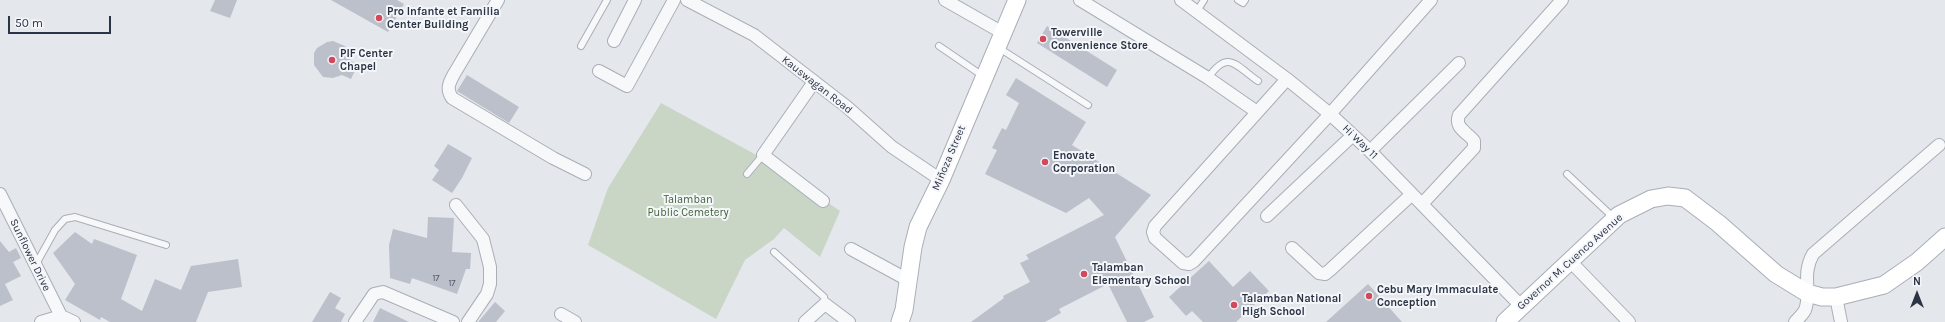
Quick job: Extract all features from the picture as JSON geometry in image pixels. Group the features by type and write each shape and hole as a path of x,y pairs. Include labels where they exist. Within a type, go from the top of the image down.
{"main road":[{"name":"Miñoza Street","path":"900,322 918,227 941,180 1018,0"},
{"name":"Governor M. Cuenco Avenue","path":"1505,322 1520,306 1571,262 1615,220 1651,199 1668,196 1685,198 1718,223 1776,274 1807,293 1822,297 1836,297 1884,285 1917,262 1945,237"}],"street":[{"path":"498,0 449,83 448,92 452,98 553,158 585,174"},
{"path":"614,41 635,0"},
{"path":"598,71 627,86 674,0"},
{"name":"Kauswagan Road","path":"687,0 754,35 847,107 892,147 941,180"},
{"path":"945,0 1000,40"},
{"path":"1080,0 1208,78 1257,112"},
{"name":"Hi Way 11","path":"1181,0 1287,79 1330,114 1422,204 1520,306"},
{"path":"1287,79 1156,226 1153,232 1156,238 1183,263 1189,264 1194,261 1330,114 1431,0"},
{"path":"1422,204 1474,148 1474,142 1458,127 1457,120 1459,115 1562,0"},
{"path":"1370,152 1459,63"},
{"path":"814,82 763,155 823,201"},
{"path":"1267,216 1353,135"},
{"path":"1795,322 1805,310 1807,293 1806,272 1813,254 1939,145"},
{"name":"Sunflower Drive","path":"0,194 61,316"},
{"path":"1292,248 1319,273 1325,274 1412,194"},
{"path":"456,205 483,239 490,267 490,284 487,294 468,322"},
{"path":"851,250 908,280"},
{"path":"1571,262 1629,322"},
{"path":"355,322 374,294 383,292 453,322"},
{"path":"1836,297 1841,322"},
{"path":"805,322 825,304 849,322"},
{"path":"561,314 575,322"},
{"path":"41,322 61,316 74,322"}],"lane":[{"path":"581,46 607,0"},
{"path":"1198,12 1204,0"},
{"path":"1238,0 1243,3 1245,0"},
{"path":"1000,40 1088,105"},
{"path":"939,46 984,77"},
{"path":"1208,78 1223,61 1229,61 1258,81"},
{"path":"748,174 763,155"},
{"path":"1567,174 1615,220"},
{"path":"35,266 55,230 65,219 75,217 166,245"},
{"path":"774,252 824,297 825,304"}],"green space":[{"name":"Talamban Public Cemetery","path":"661,103 760,157 840,211 820,257 784,228 774,239 745,260 716,319 588,245 608,188"}],"building":[{"path":"215,0 237,0 230,18 210,11"},
{"name":"Pro Infante et Familia Center Building","path":"331,0 397,0 404,4 388,32"},
{"path":"1047,26 1117,70 1107,87 1037,43"},
{"name":"PIF Center Chapel","path":"333,41 345,46 351,61 358,64 351,79 342,75 333,78 323,77 314,65 314,53 317,48 327,42"},
{"path":"467,75 519,107 509,123 457,91"},
{"path":"1016,78 1086,122 1072,145 1151,195 1115,237 1154,317 1144,322 1127,322 1108,284 1059,309 1061,313 1045,322 971,322 1004,298 1003,296 1030,282 1020,263 1029,259 1026,255 1104,215 1089,198 1066,213 985,174 997,150 992,148 1002,128 1006,130 1019,103 1006,95"},
{"path":"448,144 472,158 462,178 452,193 432,180 439,170 434,166"},
{"path":"428,217 454,218 452,252 471,253 470,269 466,269 457,294 412,278 410,284 390,278 389,245 393,229 427,238"},
{"path":"75,232 92,244 94,239 137,255 121,299 142,311 155,279 181,290 191,266 238,259 242,287 208,292 196,322 110,322 101,317 100,320 65,300 75,284 53,253"},
{"path":"0,241 9,252 16,248 21,258 13,262 21,276 5,284 13,300 0,306"},
{"path":"1209,261 1233,287 1250,271 1269,291 1236,322 1203,322 1192,311 1186,316 1169,297"},
{"path":"1368,284 1402,322 1326,322"},
{"path":"330,292 341,298 335,308 345,314 341,322 312,322"},
{"path":"495,302 505,311 496,322 478,322"},
{"path":"380,308 409,322 373,322"}],"place":[{"name":"Pro Infante et Familia Center Building","path":"379,18"},
{"name":"Towerville Convenience Store","path":"1043,39"},
{"name":"PIF Center Chapel","path":"332,60"},
{"name":"Enovate Corporation","path":"1045,162"},
{"name":"Talamban Elementary School","path":"1084,274"},
{"name":"Cebu Mary Immaculate Conception","path":"1369,296"},
{"name":"Talamban National High School","path":"1234,305"}]}
